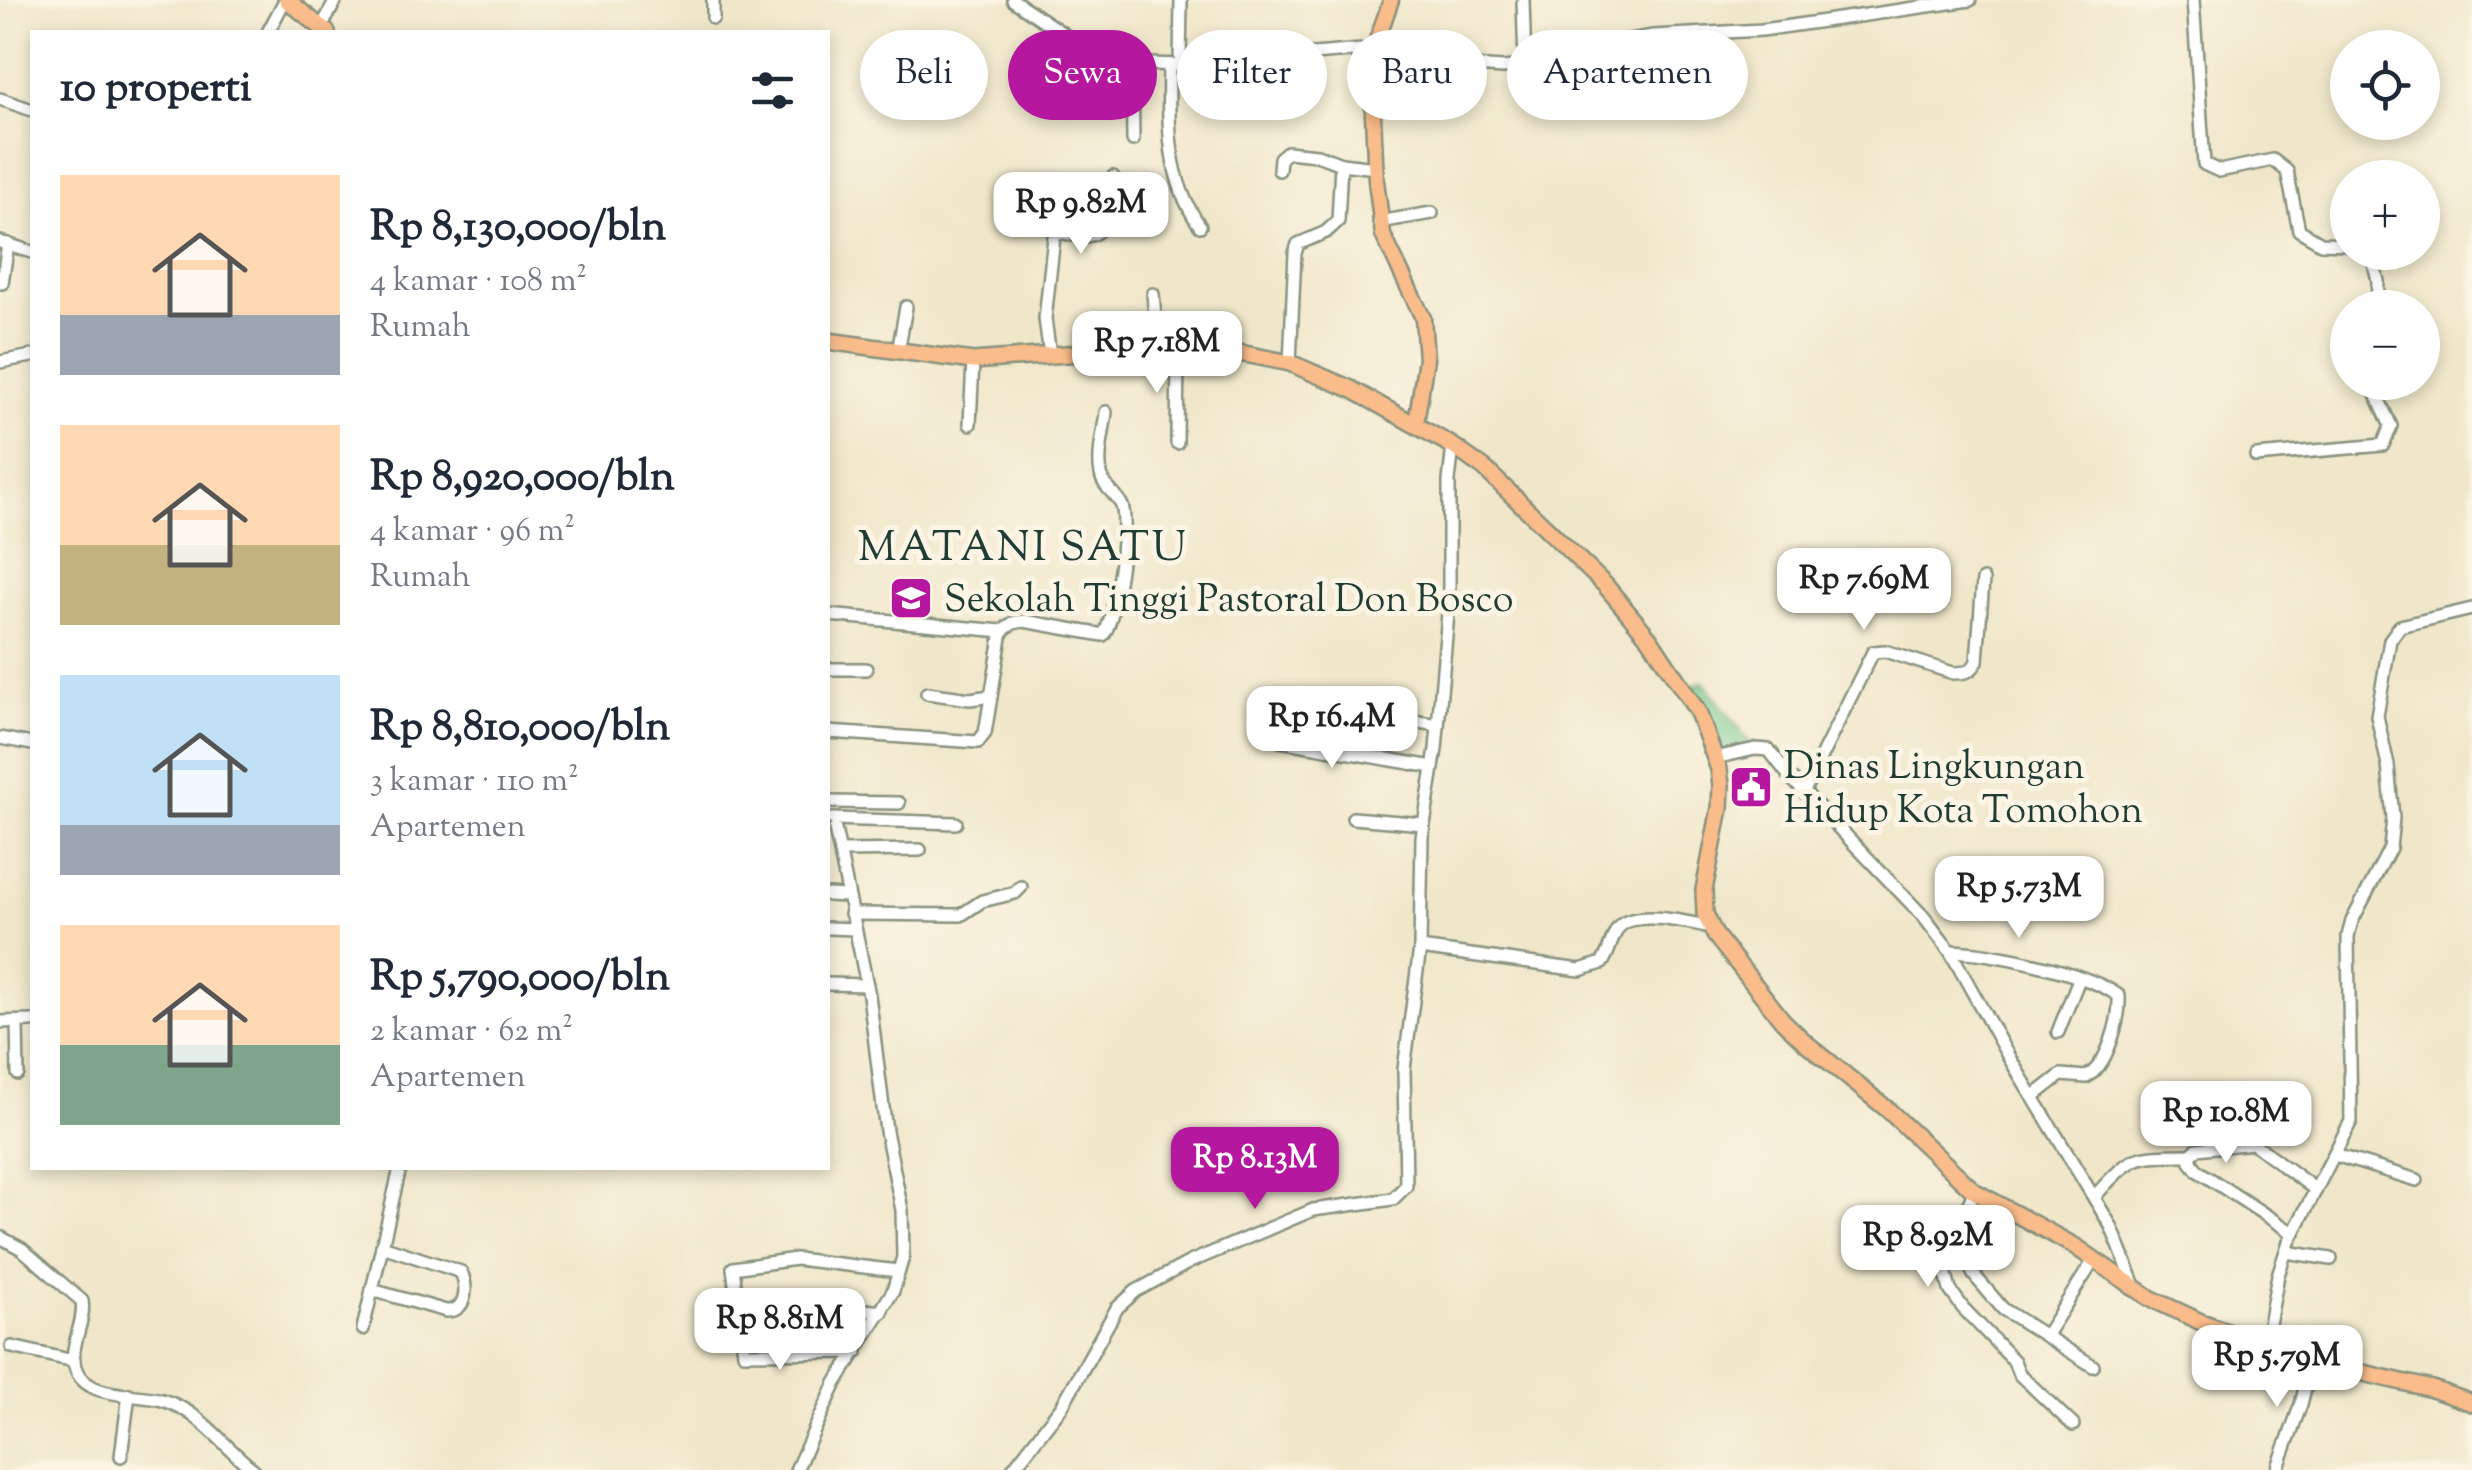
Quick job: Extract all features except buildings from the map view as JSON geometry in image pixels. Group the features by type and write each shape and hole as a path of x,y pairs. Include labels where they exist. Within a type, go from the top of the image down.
{"highway":[{"path":"286,0 323,30"},
{"path":"830,341 972,361 1209,349 1290,363 1351,389 1453,446 1498,482 1605,585 1650,639 1698,712 1721,777 1720,808 1703,899 1711,927 1771,1006 1806,1044 1974,1190 2185,1315 2312,1361 2432,1389 2472,1403"}],"main road":[{"path":"1381,30 1391,0"},
{"path":"1374,120 1379,222 1423,318 1426,359 1416,424"}],"street":[{"path":"269,30 286,0"},
{"path":"323,30 336,0"},
{"path":"713,0 713,18"},
{"path":"1013,0 1058,30"},
{"path":"1181,0 1170,140 1188,208 1200,226"},
{"path":"1523,0 1524,30"},
{"path":"1748,31 1970,0"},
{"path":"2193,0 2204,164 2219,172 2273,160 2287,171 2299,230 2321,243 2330,243"},
{"path":"1157,64 1347,51"},
{"path":"0,99 30,109"},
{"path":"1133,120 1133,140"},
{"path":"1279,170 1280,158 1287,152 1317,154 1340,164 1376,168"},
{"path":"1290,363 1295,253 1298,244 1338,222 1340,164"},
{"path":"1050,356 1045,320 1054,237 1060,232 1087,236 1100,230 1114,177"},
{"path":"1379,222 1432,213"},
{"path":"2,284 4,243 30,251"},
{"path":"1153,294 1158,350"},
{"path":"898,352 906,307"},
{"path":"1177,442 1178,349"},
{"path":"0,362 30,356"},
{"path":"970,424 972,361"},
{"path":"2256,456 2384,444 2391,426 2379,400"},
{"path":"830,614 1002,631 1013,623 1024,622 1096,636 1108,632 1124,516 1120,502 1100,474 1106,412"},
{"path":"1012,1470 1062,1406 1117,1308 1136,1291 1190,1262 1313,1210 1393,1199 1406,1186 1404,1068 1420,948 1424,824 1438,725 1451,576 1449,482 1453,446"},
{"path":"1804,790 1873,652 1886,651 1954,672 1974,668 1983,580"},
{"path":"2265,1346 2293,1233 2351,1120 2348,936 2390,848 2388,765 2377,716 2390,640 2400,626 2472,609"},
{"path":"830,732 978,742 985,733 1002,631"},
{"path":"830,668 866,669"},
{"path":"927,693 991,696"},
{"path":"1374,715 1438,725"},
{"path":"0,738 30,744"},
{"path":"1280,741 1433,767"},
{"path":"1715,758 1766,749 1911,903 1950,951 2094,1196 2125,1256 2136,1288"},
{"path":"830,797 900,803"},
{"path":"1353,818 1424,824"},
{"path":"796,1470 836,1383 882,1312 902,1257 902,1210 886,1131 867,986 832,826 956,822"},
{"path":"840,851 920,850"},
{"path":"851,914 961,915 982,901 1015,893 1020,887"},
{"path":"830,895 846,896"},
{"path":"1420,948 1580,970 1602,963 1619,927 1631,920 1672,920 1711,927"},
{"path":"830,928 854,929"},
{"path":"1950,951 2007,959 2080,979 2119,996 2105,1054 2092,1075 2061,1075 2034,1096"},
{"path":"2058,1032 2080,979"},
{"path":"830,984 867,986"},
{"path":"0,1022 30,1021"},
{"path":"17,1022 18,1074"},
{"path":"2094,1196 2131,1160 2150,1155 2191,1155 2197,1149 2252,1143 2316,1190"},
{"path":"2191,1155 2198,1171 2293,1233"},
{"path":"2335,1155 2417,1180"},
{"path":"364,1329 400,1170"},
{"path":"1974,1190 1955,1236 1946,1275 1955,1299 2014,1361 2018,1374 2073,1424"},
{"path":"1955,1236 1974,1274 2003,1310 2093,1366"},
{"path":"0,1237 22,1249 82,1301 74,1361 83,1380 93,1388 156,1398 192,1412 249,1468"},
{"path":"372,1290 446,1311 461,1307 464,1298 462,1272 382,1246"},
{"path":"2286,1252 2331,1259"},
{"path":"857,1352 744,1353 734,1268 796,1259 898,1272"},
{"path":"2046,1335 2094,1260"},
{"path":"738,1303 797,1302 882,1312"},
{"path":"12,1346 74,1361"},
{"path":"2277,1470 2312,1361"},
{"path":"121,1456 130,1394"}],"green space":[{"path":"1703,682 1755,749 1715,758 1684,690"}],"place":[{"name":"Sekolah Tinggi Pastoral Don Bosco","path":"911,598"},
{"name":"Dinas Lingkungan Hidup Kota Tomohon","path":"1751,787"}],"district":[{"name":"MATANI SATU","path":"1023,545"}]}
